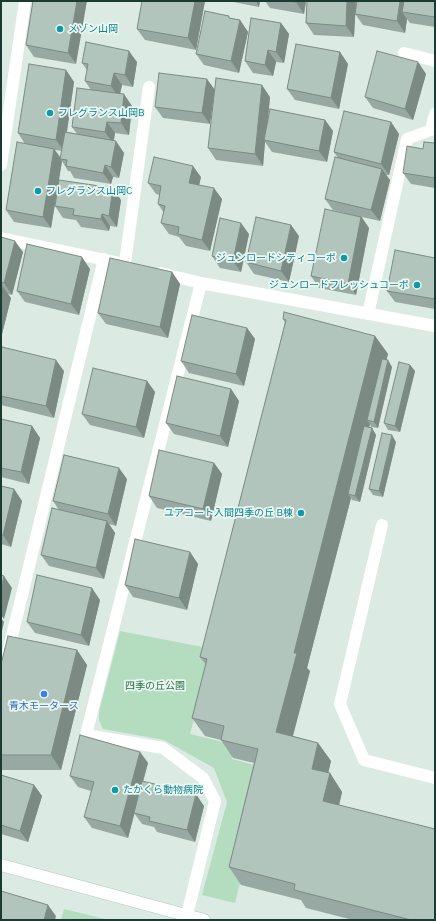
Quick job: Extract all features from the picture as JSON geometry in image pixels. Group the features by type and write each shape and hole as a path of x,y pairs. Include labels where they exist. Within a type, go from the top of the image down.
{"street":[{"path":"1,166 25,1"},
{"path":"404,53 435,61"},
{"path":"124,263 149,87"},
{"path":"368,314 406,139 431,130 435,114"},
{"path":"1,238 124,263 201,283 435,326"},
{"path":"1,681 104,259"},
{"path":"186,918 215,801 203,778 163,748 86,735 201,283"},
{"path":"382,525 340,704 364,760 435,778"},
{"path":"1,865 186,918 204,920"}],"green space":[{"name":"四季の丘公園","path":"120,631 213,649 190,734 235,745 232,759 269,769 235,903 202,895 227,802 214,768 164,740 103,729 99,720 99,712"},
{"path":"64,909 109,920 61,920"}],"building":[{"name":"メゾン山岡","path":"33,1 77,1 68,53 26,45"},
{"path":"142,1 195,1 188,38 137,29"},
{"path":"307,1 347,1 346,26 306,23"},
{"path":"357,1 400,1 397,21 355,14"},
{"path":"404,1 435,1 435,17 402,12"},
{"path":"205,11 240,20 231,61 196,54"},
{"path":"251,18 281,23 276,52 268,50 265,65 245,61"},
{"path":"86,42 129,51 125,75 114,73 111,86 85,81 88,64 82,63"},
{"path":"296,44 340,52 331,98 287,89"},
{"path":"377,51 418,62 405,109 365,97"},
{"name":"フレグランス山岡B","path":"29,64 66,70 56,140 18,133"},
{"path":"159,73 207,79 202,113 155,107"},
{"path":"216,78 262,85 255,154 208,148"},
{"path":"77,88 124,94 121,123 107,122 105,132 72,127"},
{"path":"270,109 325,120 319,151 264,140"},
{"path":"344,111 391,122 381,164 334,152"},
{"path":"65,132 116,141 111,167 105,165 103,173 66,166 67,160 60,159"},
{"name":"フレグランス山岡C","path":"17,142 54,149 43,217 6,210"},
{"path":"424,142 435,143 435,178 403,173 407,146 423,149"},
{"path":"154,157 193,166 189,183 214,188 202,240 178,234 179,227 161,223 165,206 158,204 161,186 148,183"},
{"path":"335,157 382,169 371,210 325,199"},
{"path":"59,180 113,188 109,216 102,214 101,219 73,215 74,209 55,206"},
{"name":"ジュンロードシティコーポ","path":"325,209 361,217 348,284 311,276"},
{"path":"256,217 291,225 281,271 246,262"},
{"path":"220,218 241,223 233,261 212,256"},
{"path":"1,237 15,241 4,283 1,282"},
{"path":"27,244 82,257 71,304 17,291"},
{"path":"395,250 435,258 435,299 387,291"},
{"path":"110,258 172,272 160,327 98,313"},
{"name":"ユアコート入間四季の丘 B棟","path":"284,312 375,336 294,653 297,653 276,732 318,743 312,769 330,773 323,801 435,829 435,920 411,920 294,890 295,884 229,867 258,749 221,740 224,726 192,718 207,659 200,657 286,320 283,319"},
{"path":"192,315 247,328 236,374 181,361"},
{"path":"2,347 56,360 46,406 1,396"},
{"path":"382,359 388,360 374,422 367,420"},
{"path":"399,362 410,365 395,426 384,423"},
{"path":"93,368 147,381 136,427 82,414"},
{"path":"177,376 231,389 220,436 166,423"},
{"path":"1,419 32,426 21,472 1,468"},
{"path":"364,426 372,428 355,496 348,494"},
{"path":"382,433 392,435 379,491 369,489"},
{"path":"159,450 214,463 203,509 149,496"},
{"path":"64,455 119,468 108,514 53,501"},
{"path":"1,486 14,489 3,535 1,535"},
{"path":"52,508 107,521 96,568 41,555"},
{"path":"135,539 190,552 179,598 125,585"},
{"path":"1,575 4,576 1,588"},
{"path":"37,575 92,588 81,635 27,622"},
{"name":"青木モータース","path":"8,636 77,650 51,755 1,755 1,664"},
{"name":"たかくら動物病院","path":"80,735 140,752 120,826 84,817 94,782 70,776"},
{"path":"1,775 34,785 20,831 1,825"},
{"path":"142,781 196,794 187,830 149,821 150,817 134,813"},
{"path":"1,891 48,905 44,920 1,920"}],"place":[{"name":"メゾン山岡","path":"60,29"},
{"name":"フレグランス山岡B","path":"50,113"},
{"name":"フレグランス山岡C","path":"38,191"},
{"name":"ジュンロードシティコーポ","path":"344,258"},
{"name":"ジュンロードフレッシュコーポ","path":"417,285"},
{"name":"ユアコート入間四季の丘 B棟","path":"301,513"},
{"name":"青木モータース","path":"44,694"},
{"name":"たかくら動物病院","path":"115,790"}]}
